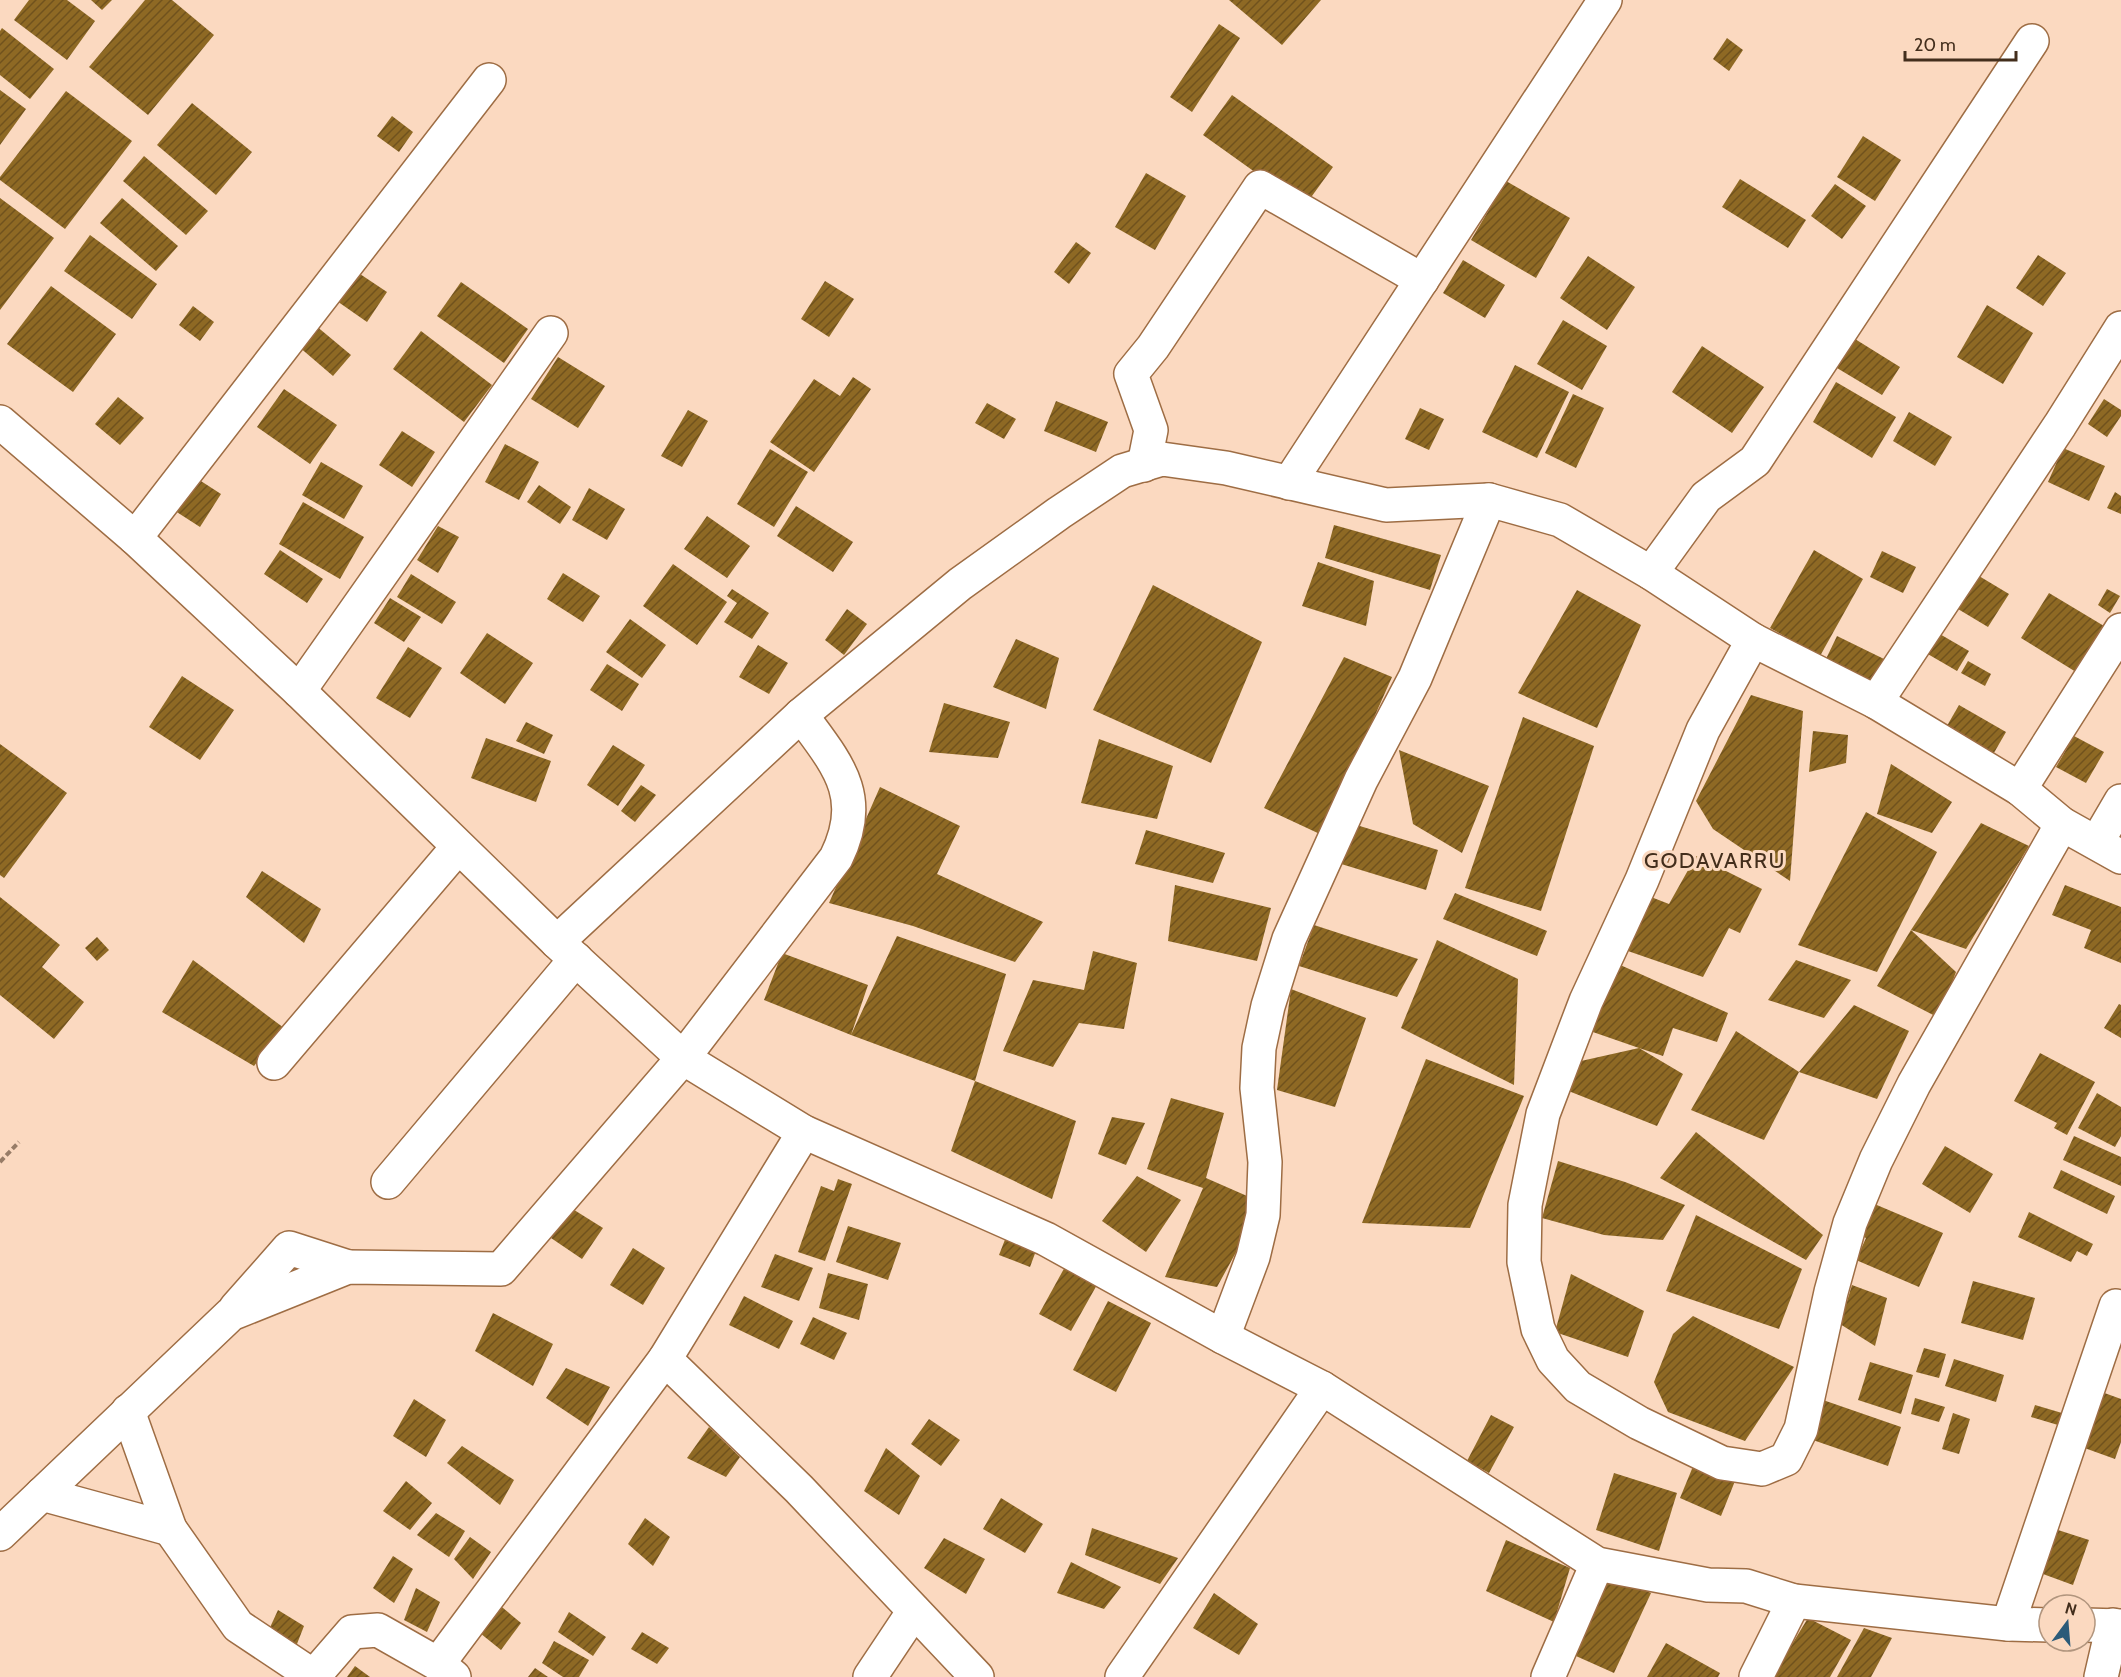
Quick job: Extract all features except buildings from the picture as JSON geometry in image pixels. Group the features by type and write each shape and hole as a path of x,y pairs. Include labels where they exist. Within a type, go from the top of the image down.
{"street":[{"path":"1289,483 1605,0"},
{"path":"1651,573 1706,497 1755,460 2032,41"},
{"path":"135,538 489,80"},
{"path":"1144,465 1151,430 1131,374 1154,347 1260,187 1422,280"},
{"path":"1876,702 2121,328"},
{"path":"298,692 551,333"},
{"path":"0,422 135,538 567,951 683,1058 804,1132 1046,1239 1222,1337 1322,1388 1597,1564 1708,1585 1746,1586 1794,1601 2008,1624 2037,1625"},
{"path":"388,1182 567,951 801,715 960,584 1059,513 1122,471 1162,459 1226,468 1386,505 1489,500 1560,520 1651,573 1753,640 1876,702 2020,789 2062,824 2109,850 2121,801"},
{"path":"1222,1337 1254,1257 1263,1215 1265,1162 1257,1088 1259,1047 1268,1006 1285,950 1362,780 1414,678 1489,500"},
{"path":"2020,789 2121,630"},
{"path":"1753,640 1703,730 1642,880 1586,1001 1543,1114 1525,1205 1524,1262 1538,1329 1553,1360 1578,1388 1639,1423 1722,1463 1762,1469 1786,1458 1802,1429 1831,1292 1850,1223 1876,1160 1914,1084 2062,824"},
{"path":"0,1534 231,1314 348,1267 501,1269 683,1058 836,858 846,838 849,793 840,770 801,715"},
{"path":"274,1062 458,847"},
{"path":"128,1411 170,1529 238,1626 313,1676 352,1632 378,1630 446,1670 665,1359 804,1132"},
{"path":"2008,1624 2116,1306"},
{"path":"665,1359 799,1488 977,1677"},
{"path":"1122,1677 1322,1388"},
{"path":"42,1494 170,1529"},
{"path":"1548,1677 1597,1564"},
{"path":"1756,1677 1794,1601"},
{"path":"870,1677 914,1611"},
{"path":"2101,1677 2106,1625"}],"path":[{"path":"0,1162 18,1142"}],"district":[{"name":"GODAVARRU","path":"1715,860"}]}
